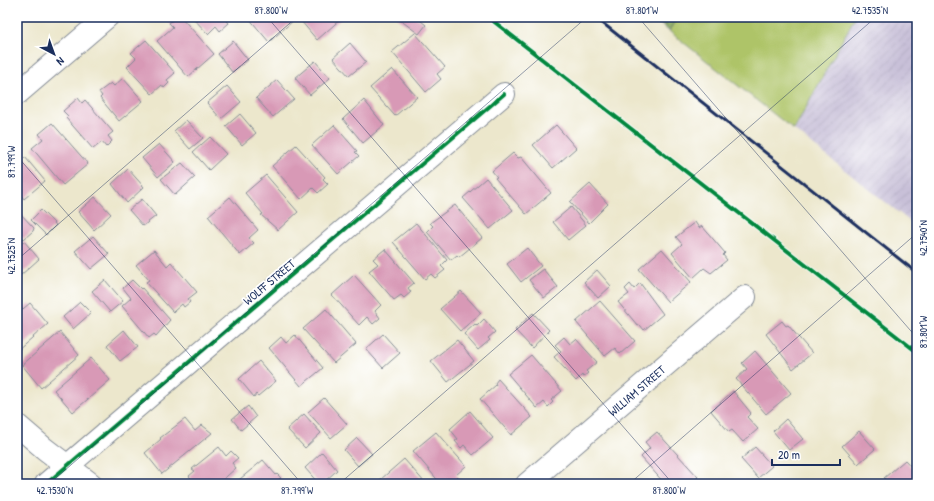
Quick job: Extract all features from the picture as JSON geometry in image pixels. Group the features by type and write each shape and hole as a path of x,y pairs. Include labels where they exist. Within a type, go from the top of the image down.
{"street":[{"path":"17,94 108,17"},
{"name":"WOLFF STREET","path":"46,484 504,94"},
{"name":"WILLIAM STREET","path":"527,484 745,297"},
{"path":"17,425 91,484"}],"shaded area":[{"path":"651,17 917,17 917,227 794,130"}],"green space":[{"path":"651,17 677,17 669,31"},
{"path":"677,17 855,17 794,130 669,31"}],"building":[{"path":"176,17 181,17 214,54 188,77 157,41 173,27 169,23"},
{"path":"192,17 227,17 225,19 229,23 220,31 216,26 208,34"},
{"path":"248,17 291,17 294,20 269,42"},
{"path":"306,17 343,17 317,40 301,21"},
{"path":"396,17 416,17 426,25 419,34"},
{"path":"415,33 445,67 437,74 441,79 426,92 392,52"},
{"path":"146,40 175,73 167,80 169,83 164,88 162,85 152,94 127,67 136,58 131,53"},
{"path":"233,41 248,60 232,72 218,54"},
{"path":"350,43 366,62 349,76 333,58"},
{"path":"315,61 330,78 310,95 295,78"},
{"path":"392,69 417,97 395,116 370,88"},
{"path":"123,78 143,101 119,121 100,98 102,96 99,92 111,83 114,86"},
{"path":"277,80 294,99 273,117 256,98"},
{"path":"227,86 241,102 221,119 207,103"},
{"path":"78,98 82,103 85,100 113,132 108,136 112,141 106,147 102,142 93,149 66,118 68,116 63,111"},
{"path":"364,100 384,125 363,143 343,119"},
{"path":"240,114 256,133 242,145 226,126"},
{"path":"186,120 203,138 190,149 174,131"},
{"path":"52,123 88,164 63,185 32,148 43,139 39,134"},
{"path":"334,125 357,151 355,152 359,156 338,174 312,145"},
{"path":"556,125 576,148 553,168 533,145"},
{"path":"210,137 226,154 209,170 193,152"},
{"path":"159,144 175,162 158,177 142,158"},
{"path":"296,145 325,177 323,179 328,184 318,193 313,188 301,199 272,166"},
{"path":"513,153 518,158 521,157 551,193 526,214 495,178 497,177 492,171"},
{"path":"25,157 45,181 24,199 17,190 17,164"},
{"path":"182,163 195,177 175,195 161,179"},
{"path":"128,169 144,187 127,203 112,184"},
{"path":"266,175 298,212 278,230 261,215 263,214 245,193"},
{"path":"486,178 513,210 490,229 463,198"},
{"path":"590,184 608,204 589,223 570,202"},
{"path":"95,197 111,214 94,230 78,212"},
{"path":"230,197 258,230 249,238 254,243 240,255 208,216"},
{"path":"142,199 156,216 143,226 129,210"},
{"path":"455,205 482,238 459,257 457,255 451,260 427,232 433,226 430,223"},
{"path":"571,207 586,225 568,240 553,222"},
{"path":"41,210 56,225 46,235 31,220"},
{"path":"18,211 34,228 33,231 24,239 17,233"},
{"path":"695,222 699,228 702,226 725,253 723,255 727,260 711,273 704,268 693,278 672,253 682,244 676,237"},
{"path":"416,223 447,260 441,266 445,270 435,278 431,274 425,279 393,242"},
{"path":"93,236 109,254 91,269 75,251"},
{"path":"24,241 39,259 21,275 17,270 17,247"},
{"path":"527,248 541,266 521,282 507,264"},
{"path":"385,249 414,283 408,288 411,292 404,298 401,295 394,300 369,271 378,264 373,259"},
{"path":"662,249 691,282 668,302 639,269"},
{"path":"154,250 167,266 171,262 197,292 188,299 190,302 184,307 182,304 173,312 146,282 149,280 136,265"},
{"path":"543,269 558,287 544,298 529,280"},
{"path":"597,270 611,286 598,298 584,282"},
{"path":"354,275 381,305 375,311 380,318 373,324 367,317 359,325 332,295"},
{"path":"105,280 123,301 110,312 92,291"},
{"path":"132,280 141,289 142,288 170,320 156,336 154,334 149,338 122,306 131,298 123,288"},
{"path":"640,283 663,314 644,330 640,325 638,326 618,302 629,294 625,289 630,284 634,289"},
{"path":"461,291 481,313 460,331 440,309"},
{"path":"600,301 635,341 620,354 615,348 605,356 576,322"},
{"path":"80,302 91,313 73,329 63,317"},
{"path":"30,303 48,324 17,351 17,314"},
{"path":"326,309 356,344 334,363 303,329"},
{"path":"533,313 549,330 532,348 515,330"},
{"path":"484,319 495,332 488,338 490,340 478,350 464,334 475,324 477,326"},
{"path":"782,321 786,326 788,325 812,353 793,369 766,334"},
{"path":"124,330 138,347 120,361 107,345"},
{"path":"60,332 79,355 41,388 22,365"},
{"path":"383,334 400,353 383,368 366,349"},
{"path":"295,335 323,368 301,386 269,348 281,337 286,343"},
{"path":"564,337 570,344 576,339 597,362 586,371 588,373 583,377 582,375 576,381 554,357 561,351 555,345"},
{"path":"457,340 474,361 448,382 431,361"},
{"path":"755,351 791,393 766,414 736,379 747,369 742,363"},
{"path":"531,355 562,391 551,400 553,402 548,407 544,402 537,408 508,374"},
{"path":"91,358 110,380 73,412 54,390"},
{"path":"259,361 276,381 258,396 256,394 254,397 239,379"},
{"path":"498,379 532,417 511,435 480,399 496,385 495,383"},
{"path":"733,391 751,413 747,417 758,429 743,442 732,430 729,432 711,411"},
{"path":"324,398 347,424 331,438 308,412"},
{"path":"248,406 256,417 241,430 232,419"},
{"path":"470,411 493,438 473,455 464,445 461,448 455,441 458,439 450,429"},
{"path":"304,414 321,433 305,448 287,429"},
{"path":"185,419 195,431 202,425 212,433 162,474 145,453 161,439 160,438"},
{"path":"786,419 803,439 789,450 773,431"},
{"path":"859,431 875,449 858,464 842,446"},
{"path":"436,432 466,466 456,475 461,480 456,484 441,484 413,451"},
{"path":"657,432 698,477 690,484 665,484 641,457 650,448 645,442"},
{"path":"357,438 372,454 358,466 344,450"},
{"path":"219,447 226,456 231,451 238,458 232,463 236,468 218,484 196,484 189,476 195,471 192,469"},
{"path":"755,447 772,466 758,478 741,459"},
{"path":"322,452 337,470 322,484 319,484 305,468"},
{"path":"404,459 426,484 384,484 380,480"},
{"path":"263,460 276,475 277,474 281,478 279,479 283,484 234,484"},
{"path":"905,460 917,473 917,484 889,484 884,478"}],"railway":[{"path":"595,17 917,273"}],"cycle path":[{"path":"488,17 917,352"},
{"path":"46,484 504,94"}]}
